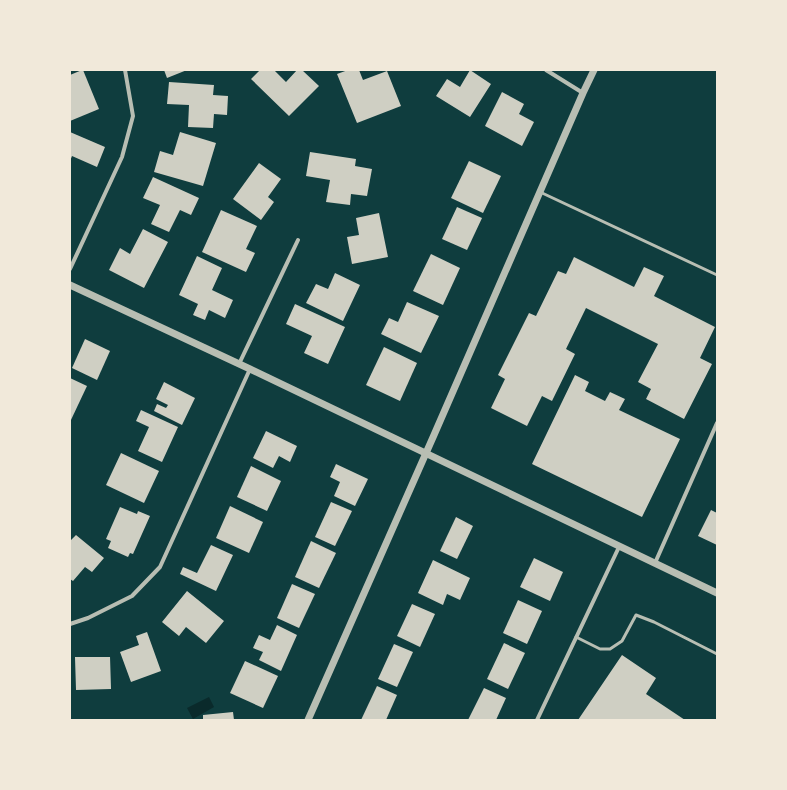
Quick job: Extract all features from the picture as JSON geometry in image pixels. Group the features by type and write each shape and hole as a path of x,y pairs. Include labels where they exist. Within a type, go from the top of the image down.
{"street":[{"path":"70,269 122,157 133,116 125,70"},
{"path":"546,70 583,93"},
{"path":"308,720 594,70"},
{"path":"239,364 298,240"},
{"path":"70,284 717,593"},
{"path":"70,624 88,618 132,596 160,567 250,369"},
{"path":"655,564 717,423"},
{"path":"537,720 619,547"}],"lane":[{"path":"540,192 717,275"},
{"path":"576,638 600,649 610,649 622,641 636,615 654,622 717,654"}],"water":[{"path":"209,697 214,707 193,719 187,708"}],"building":[{"path":"82,70 99,109 70,121 70,75"},
{"path":"164,70 187,70 167,78"},
{"path":"260,70 274,70 286,82 297,70 302,70 319,86 289,116 251,79"},
{"path":"348,70 359,70 363,80 387,71 401,106 357,123 337,74"},
{"path":"470,70 491,84 470,117 436,96 447,79 460,87"},
{"path":"169,82 214,85 213,95 228,96 227,115 214,114 213,128 188,127 189,105 167,104"},
{"path":"502,92 524,104 519,114 534,122 522,146 485,126"},
{"path":"70,132 105,147 97,167 72,156 70,161"},
{"path":"180,132 216,143 203,186 154,172 160,151 173,155"},
{"path":"310,152 356,159 355,166 372,169 367,196 351,194 350,205 326,202 330,180 306,176"},
{"path":"469,161 501,176 483,213 451,198"},
{"path":"259,163 281,179 268,197 274,202 261,220 233,199"},
{"path":"153,177 199,198 191,215 180,210 169,232 151,224 160,205 143,198"},
{"path":"457,207 482,218 467,250 442,239"},
{"path":"221,210 257,226 246,249 255,253 246,272 202,252"},
{"path":"379,213 388,257 352,264 347,237 359,235 356,218"},
{"path":"143,229 168,242 144,288 109,270 120,248 130,254"},
{"path":"431,254 460,268 443,305 413,291"},
{"path":"197,256 222,268 212,290 233,300 225,318 209,310 205,320 193,315 198,304 179,295"},
{"path":"574,257 634,287 644,267 664,276 654,296 715,327 700,358 712,364 684,419 646,399 651,389 638,382 658,344 586,308 566,349 575,354 552,401 542,396 527,426 491,408 505,379 498,375 529,313 536,316 558,271 566,274"},
{"path":"335,273 360,285 343,321 306,303 316,284 328,289"},
{"path":"407,302 439,316 421,353 381,334 389,318 398,322"},
{"path":"295,304 345,327 328,364 304,353 312,336 286,324"},
{"path":"85,339 110,351 97,380 72,368"},
{"path":"384,347 417,363 400,401 366,385"},
{"path":"575,375 589,382 585,391 605,401 610,392 625,399 619,410 680,439 642,517 532,464"},
{"path":"70,378 87,386 70,422"},
{"path":"164,382 195,398 182,425 154,411 157,404 166,408 168,405 156,399"},
{"path":"141,410 178,427 162,462 138,451 149,427 136,421"},
{"path":"266,431 297,446 290,462 279,456 273,468 253,458"},
{"path":"121,453 159,471 144,503 106,485"},
{"path":"336,464 368,479 355,506 334,496 340,482 330,477"},
{"path":"251,466 281,481 267,511 237,497"},
{"path":"331,502 352,511 335,546 315,537"},
{"path":"230,506 263,522 249,553 216,538"},
{"path":"120,507 137,514 138,511 150,516 133,554 130,553 128,557 108,548 111,541 106,539"},
{"path":"711,510 717,513 717,545 698,536"},
{"path":"456,517 473,526 457,559 440,551"},
{"path":"76,535 104,558 92,572 85,567 73,581 70,579 70,541"},
{"path":"311,541 336,553 319,588 295,577"},
{"path":"211,545 233,555 216,591 180,574 183,567 197,573"},
{"path":"534,558 563,572 550,601 520,587"},
{"path":"433,560 470,578 460,600 447,594 443,605 418,593"},
{"path":"292,584 315,594 299,628 277,618"},
{"path":"187,591 224,621 206,643 186,627 179,636 162,622"},
{"path":"518,600 542,611 527,644 503,633"},
{"path":"412,604 435,614 420,647 397,636"},
{"path":"277,625 297,635 281,671 259,660 263,652 253,648 259,635 270,640"},
{"path":"147,632 161,671 131,682 120,652 139,645 136,636"},
{"path":"504,643 525,653 508,689 487,679"},
{"path":"394,644 413,652 397,687 378,679"},
{"path":"622,655 656,678 646,694 685,720 578,720"},
{"path":"75,657 110,657 111,689 76,690"},
{"path":"245,661 278,676 263,708 230,693"},
{"path":"377,686 397,695 386,720 361,720"},
{"path":"484,688 506,698 496,720 468,720"},
{"path":"233,712 234,720 203,720 203,715"}]}
